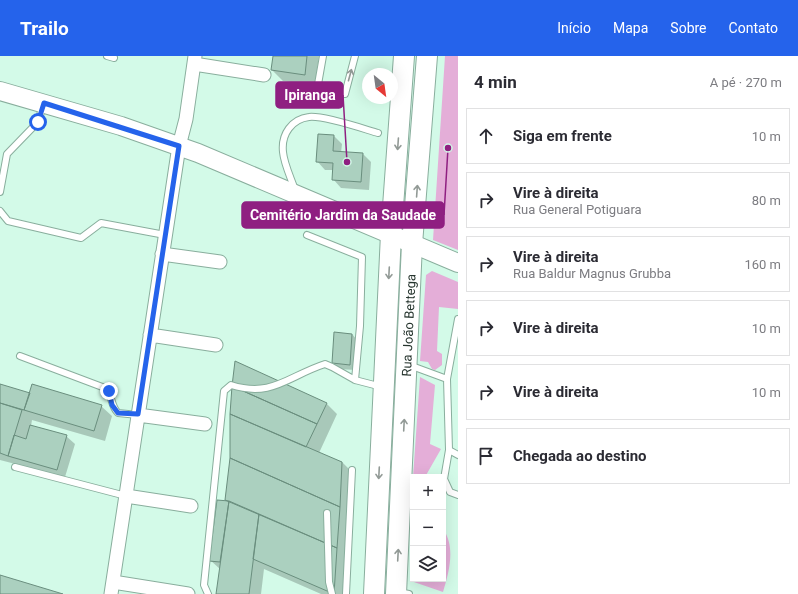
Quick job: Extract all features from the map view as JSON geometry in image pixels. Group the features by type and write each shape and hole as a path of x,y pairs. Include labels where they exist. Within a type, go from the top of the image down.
{"main road":[{"name":"Rua João Bettega","path":"374,594 391,234 404,56"},
{"name":"Rua João Bettega","path":"401,593 407,364 412,244 427,56"},
{"path":"0,91 44,103 179,146 297,194 458,263"}],"street":[{"path":"188,594 112,588 162,254 179,146 186,119 195,60 264,75"},
{"path":"162,254 220,262"},
{"path":"150,335 216,344"},
{"path":"138,414 205,424"},
{"path":"126,496 191,506"}],"lane":[{"path":"107,56 114,58"},
{"path":"323,56 318,90 345,94 354,56"},
{"path":"0,192 7,154 38,122 44,103"},
{"path":"297,194 283,153 282,143 287,129 296,121 310,116 346,123 378,133"},
{"path":"0,211 8,221 81,238 102,223 165,235"},
{"path":"306,235 362,257 360,326 355,380"},
{"path":"458,319 447,379 449,450 444,479 450,492 458,495"},
{"path":"20,356 105,388 109,391 112,405 118,413 138,414"},
{"path":"208,594 204,585 224,391 231,385 246,389 258,390 276,386 325,364 355,380 384,387"},
{"path":"407,364 447,379"},
{"path":"449,450 458,455"},
{"path":"16,467 126,496"},
{"path":"346,594 352,470"},
{"path":"327,513 329,582 332,594"}],"shaded area":[{"path":"445,56 458,56 458,250 433,240"},
{"path":"432,271 458,282 458,309 439,307 437,351 442,354 442,365 435,370 432,369 428,362 420,361 426,275"},
{"path":"420,377 435,385 430,444 441,449 427,474 413,474"},
{"path":"446,534 450,552 446,580"},
{"path":"414,582 446,582 443,592"}],"building":[{"path":"273,56 307,56 305,75 271,70"},
{"path":"318,134 334,135 333,151 363,153 361,182 332,180 333,163 316,162"},
{"path":"334,332 352,334 350,365 332,363"},
{"path":"235,361 327,403 317,424 232,386"},
{"path":"0,384 30,393 24,410 0,403"},
{"path":"32,384 102,405 94,431 24,410"},
{"path":"232,386 317,424 306,447 230,414"},
{"path":"0,403 22,410 8,456 0,453"},
{"path":"230,414 342,462 340,507 230,458"},
{"path":"30,425 67,435 57,470 8,456 14,435 26,439"},
{"path":"230,458 340,507 337,548 225,500"},
{"path":"217,500 229,501 220,562 209,561"},
{"path":"229,501 259,514 249,594 216,594"},
{"path":"259,514 337,548 334,594 253,559"},
{"path":"0,575 63,594 0,594"}],"place":[{"name":"Cemitério Jardim da Saudade","path":"448,148"},
{"name":"Ipiranga","path":"347,162"}],"route":[{"path":"38,122 44,103 121,126 179,146 138,414 118,413 112,405 109,391"}]}
